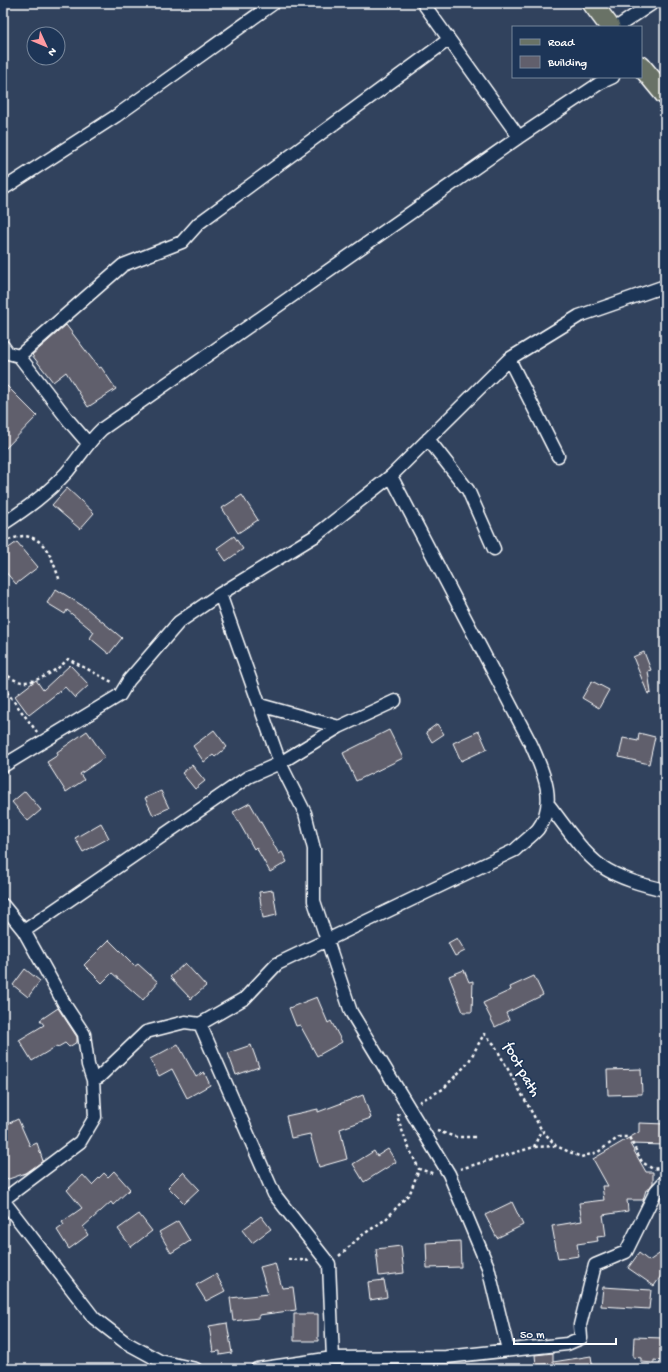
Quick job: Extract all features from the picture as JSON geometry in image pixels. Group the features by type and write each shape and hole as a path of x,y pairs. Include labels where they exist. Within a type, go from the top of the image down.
{"main road":[{"path":"592,3 609,26"},
{"path":"642,67 665,96"}],"street":[{"path":"3,189 116,116 274,3"},
{"path":"423,3 448,40 519,137"},
{"path":"618,26 653,3"},
{"path":"19,356 123,265 182,242 199,223 448,40"},
{"path":"3,524 40,499 68,471 88,443 102,429 519,137 600,83 611,78"},
{"path":"3,766 43,740 107,704 120,695 124,688 179,622 220,594 315,536 391,476 509,359 579,316 665,286"},
{"path":"3,346 8,353 19,356 69,421 88,443"},
{"path":"509,359 558,456"},
{"path":"428,438 468,490 494,549"},
{"path":"93,1080 99,1077 146,1032 185,1022 200,1024 245,998 277,964 327,938 515,850 538,828 548,804 545,776 531,744 391,476"},
{"path":"220,594 280,763 305,813 314,849 314,901 350,1012 449,1174 488,1266 508,1350"},
{"path":"24,931 248,777 280,763 339,727 395,701"},
{"path":"260,705 339,727"},
{"path":"548,804 582,846 601,866 635,883 665,890"},
{"path":"3,905 24,931 65,1005 84,1034 88,1065 93,1080 95,1117 80,1142 3,1200 94,1318 125,1342 160,1361 196,1369"},
{"path":"200,1024 274,1194 329,1264 333,1358"},
{"path":"257,1369 333,1358 446,1357 567,1344 581,1338 580,1325 595,1265 626,1252 656,1191 665,1181"}],"path":[{"path":"3,542 24,536 40,541 50,552 60,581"},
{"path":"3,673 10,678 26,682 60,668 68,659 124,688"},
{"path":"3,687 43,740"},
{"name":"foot path","path":"556,1146 534,1147 440,1176 418,1168 397,1116 408,1108 443,1089 468,1063 484,1034 494,1044 541,1129 556,1146 581,1157 598,1152 618,1137 629,1136 642,1162 653,1169 665,1167"},
{"path":"534,1147 541,1129"},
{"path":"288,1259 329,1264 361,1236 391,1214 410,1193 418,1168"}],"building":[{"path":"66,325 99,368 101,367 116,389 88,407 66,372 53,382 32,355"},
{"path":"3,382 37,416 3,451"},
{"path":"67,488 94,513 80,529 52,505"},
{"path":"242,495 258,520 238,533 222,508"},
{"path":"234,536 243,549 226,561 217,548"},
{"path":"17,542 38,567 16,584 3,569 3,552"},
{"path":"56,589 86,608 122,638 109,654 90,638 94,632 67,610 65,614 47,603"},
{"path":"644,652 651,670 648,671 651,693 648,694 633,657"},
{"path":"70,665 89,685 75,698 65,687 29,715 15,696 36,680 43,690"},
{"path":"592,681 609,690 599,708 582,698"},
{"path":"437,724 444,734 432,742 426,732"},
{"path":"214,730 227,747 215,757 213,755 204,762 193,746"},
{"path":"389,730 403,758 356,781 343,753"},
{"path":"87,731 105,757 80,774 84,780 66,792 47,762 58,755 57,752"},
{"path":"479,731 487,749 461,761 453,743"},
{"path":"639,733 655,737 649,764 619,757 623,738 638,741"},
{"path":"192,765 205,781 195,789 182,773"},
{"path":"25,791 41,810 28,821 12,802"},
{"path":"161,791 169,808 153,815 145,798"},
{"path":"250,803 279,854 282,852 287,862 270,872 256,847 254,849 233,812"},
{"path":"101,823 109,838 83,852 75,838"},
{"path":"273,890 277,915 263,918 259,892"},
{"path":"457,938 465,951 455,956 448,943"},
{"path":"109,940 135,966 138,964 158,982 143,1000 112,973 102,983 84,965"},
{"path":"185,963 206,986 191,999 170,977"},
{"path":"25,969 40,981 28,997 13,985"},
{"path":"464,970 469,982 473,981 472,1012 463,1012 449,976"},
{"path":"534,976 543,995 506,1013 509,1020 495,1027 483,1003 511,990 510,987"},
{"path":"317,997 328,1023 331,1021 342,1042 317,1056 300,1025 296,1026 289,1008"},
{"path":"58,1008 77,1037 77,1042 69,1047 65,1043 58,1047 57,1046 32,1061 19,1040 44,1025 40,1020"},
{"path":"178,1044 196,1077 204,1072 210,1085 187,1098 172,1069 159,1076 150,1059"},
{"path":"251,1045 259,1067 236,1075 228,1053"},
{"path":"641,1069 642,1094 608,1095 607,1070"},
{"path":"363,1095 371,1118 340,1129 347,1159 319,1167 310,1134 291,1138 286,1116 318,1109 318,1112"},
{"path":"18,1119 30,1146 37,1143 43,1161 26,1173 3,1181 3,1126"},
{"path":"639,1123 665,1124 665,1145 630,1144 646,1172 653,1172 653,1183 648,1190 646,1190 643,1200 627,1200 628,1211 603,1215 606,1236 597,1237 598,1241 577,1244 579,1256 558,1259 552,1226 582,1221 579,1203 604,1200 602,1186 608,1186 593,1159 639,1132"},
{"path":"388,1149 396,1162 364,1182 353,1164 374,1151 377,1156"},
{"path":"114,1171 130,1189 113,1205 111,1202 83,1227 88,1235 69,1249 57,1230 64,1225 62,1222 82,1208 67,1190 83,1175 92,1185 104,1173 108,1177"},
{"path":"183,1172 199,1189 184,1203 168,1187"},
{"path":"512,1202 523,1225 497,1238 485,1215"},
{"path":"139,1214 152,1231 131,1247 118,1229"},
{"path":"261,1216 271,1229 252,1243 242,1230"},
{"path":"178,1221 190,1241 171,1253 159,1232"},
{"path":"460,1241 461,1267 427,1268 426,1243"},
{"path":"401,1246 404,1273 379,1276 376,1249"},
{"path":"665,1250 665,1270 654,1286 628,1268 639,1253 649,1261"},
{"path":"275,1263 282,1288 293,1287 296,1310 259,1315 259,1318 233,1321 230,1298 268,1294 260,1267"},
{"path":"216,1274 225,1291 206,1301 196,1285"},
{"path":"384,1280 387,1297 370,1300 368,1282"},
{"path":"603,1287 651,1290 649,1309 601,1306"},
{"path":"294,1314 318,1314 318,1341 294,1341"},
{"path":"227,1323 232,1353 220,1355 220,1351 213,1352 209,1326"},
{"path":"634,1337 663,1338 662,1361 654,1360 654,1363 641,1362 641,1358 633,1357"},
{"path":"553,1353 553,1362 591,1356 593,1369 546,1369 546,1364 536,1365 535,1355"}]}
